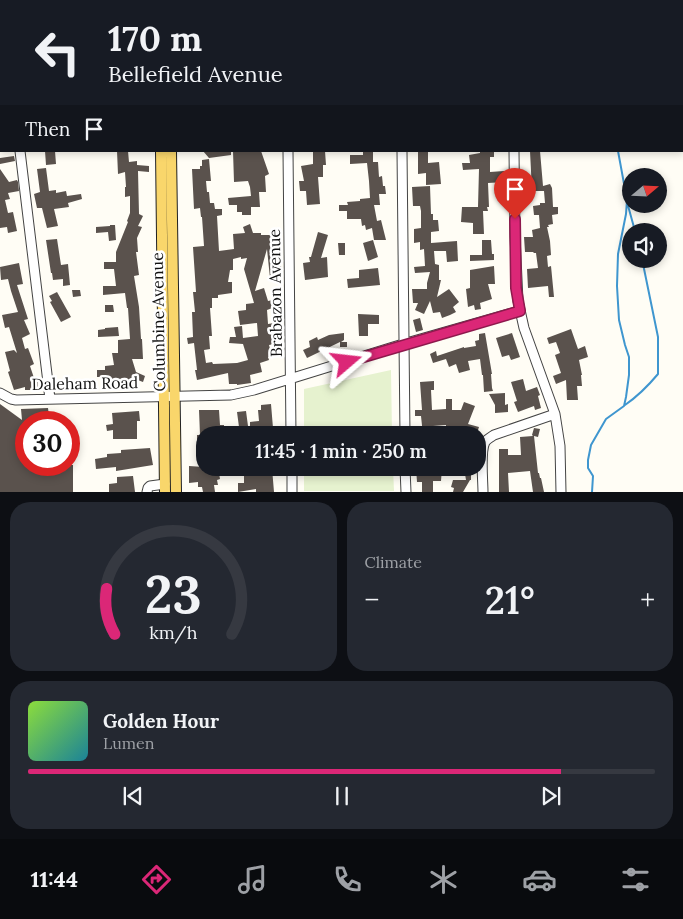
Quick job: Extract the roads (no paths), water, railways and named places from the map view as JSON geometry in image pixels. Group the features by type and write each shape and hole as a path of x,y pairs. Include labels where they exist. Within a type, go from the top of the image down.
{"main road":[{"name":"Columbine Avenue","path":"161,152 167,248 169,397 165,488"},
{"name":"Columbine Avenue","path":"167,248 171,152"},
{"name":"Columbine Avenue","path":"169,397 176,492"}],"street":[{"path":"20,152 50,399"},
{"name":"Brabazon Avenue","path":"288,152 291,426"},
{"path":"402,152 405,426"},
{"path":"514,152 516,288 524,328 555,414 560,446 560,492"},
{"name":"Daleham Road","path":"0,393 16,400 231,395 254,390 520,311"},
{"path":"483,492 482,454 485,442 494,435 555,414"},
{"path":"292,476 292,492"},
{"path":"405,476 406,492"},
{"path":"147,492 150,486 165,488"}],"waterway":[{"path":"592,492 593,476 588,468 591,445 606,419 624,406 629,375 629,357 619,320 617,286 618,254 627,200 618,152"},
{"path":"630,213 633,223"},
{"path":"625,405 643,391 658,374 658,337 644,268"}]}
